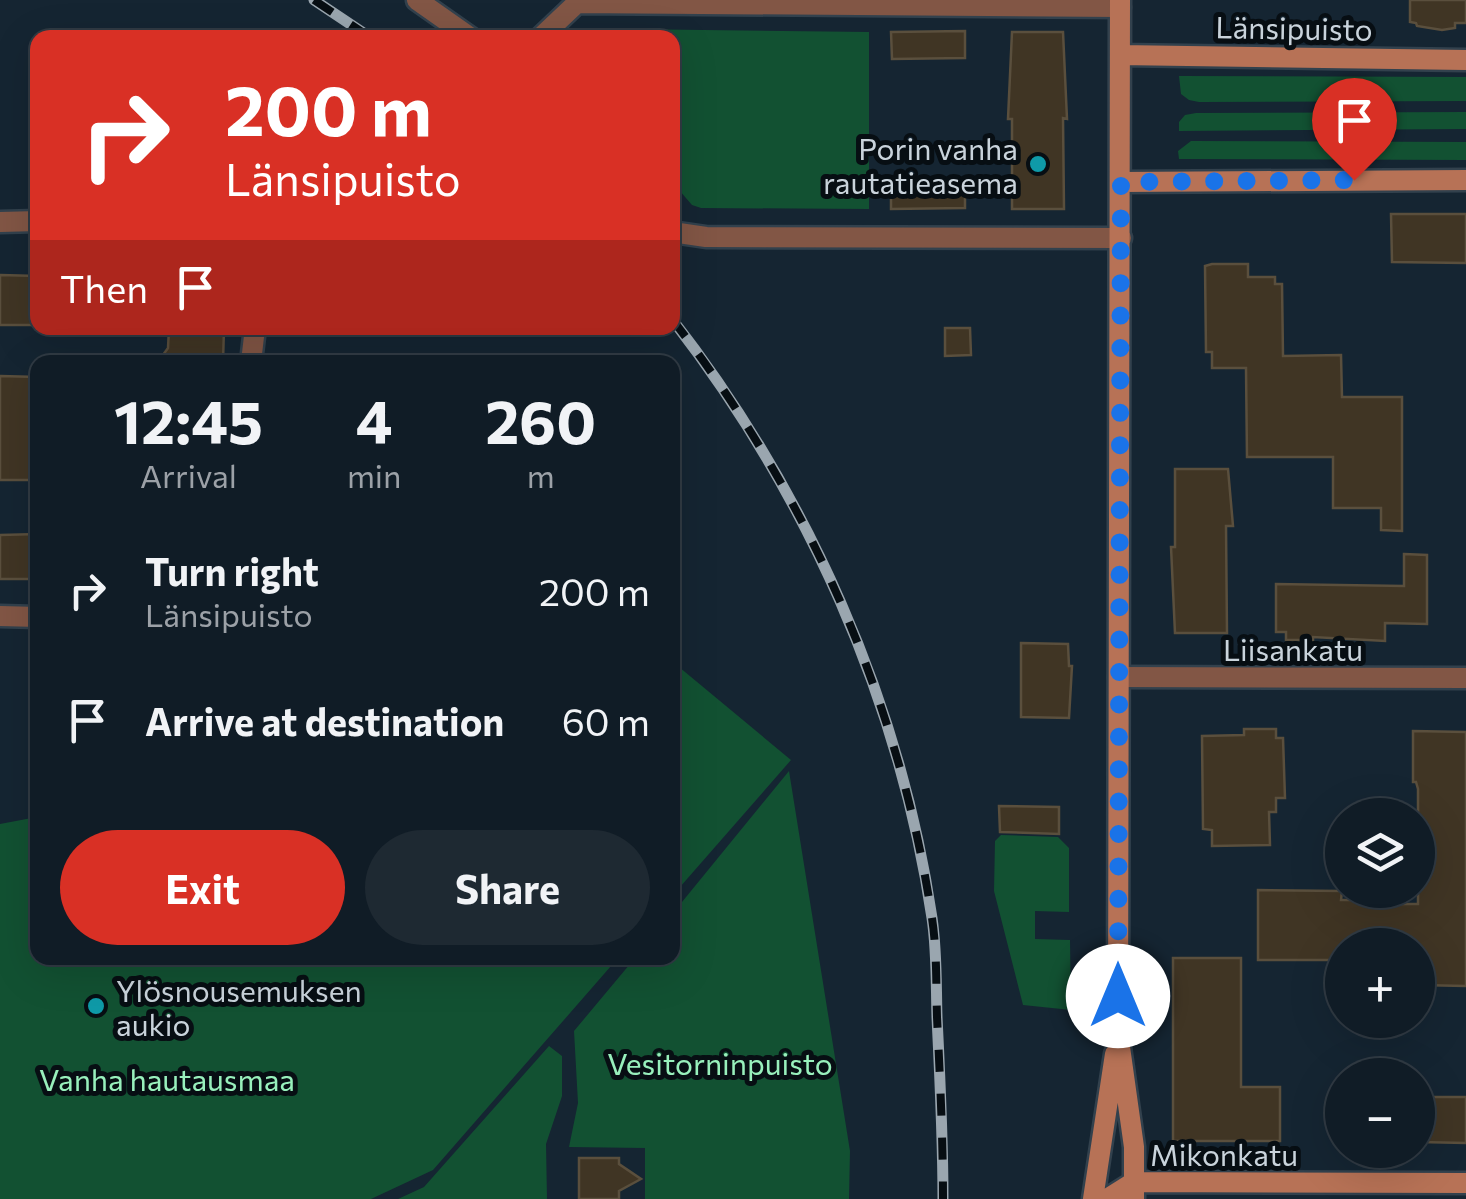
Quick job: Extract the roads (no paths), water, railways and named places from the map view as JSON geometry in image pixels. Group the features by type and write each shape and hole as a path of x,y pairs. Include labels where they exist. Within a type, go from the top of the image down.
{"street":[{"path":"417,0 460,30"},
{"path":"548,30 577,2 1120,4 1118,1032 1134,1147 1134,1191"},
{"name":"Länsipuisto","path":"1120,55 1466,60"},
{"path":"1121,182 1466,180"},
{"path":"0,222 30,222"},
{"path":"680,233 706,237 1121,238"},
{"path":"0,616 30,616"},
{"name":"Liisankatu","path":"1119,677 1466,678"},
{"path":"1093,1199 1118,1032"},
{"name":"Mikonkatu","path":"1108,1199 1134,1191 1466,1183"}],"railway":[{"path":"314,0 359,30"},
{"path":"680,330 765,455 805,528 841,602 897,757 934,930 943,1199"}],"place":[{"name":"Porin vanha rautatieasema","path":"1038,164"},
{"name":"Ylösnousemuksen aukio","path":"96,1006"}],"park label":[{"name":"Vesitorninpuisto","path":"720,1062"},
{"name":"Vanha hautausmaa","path":"167,1078"}]}
